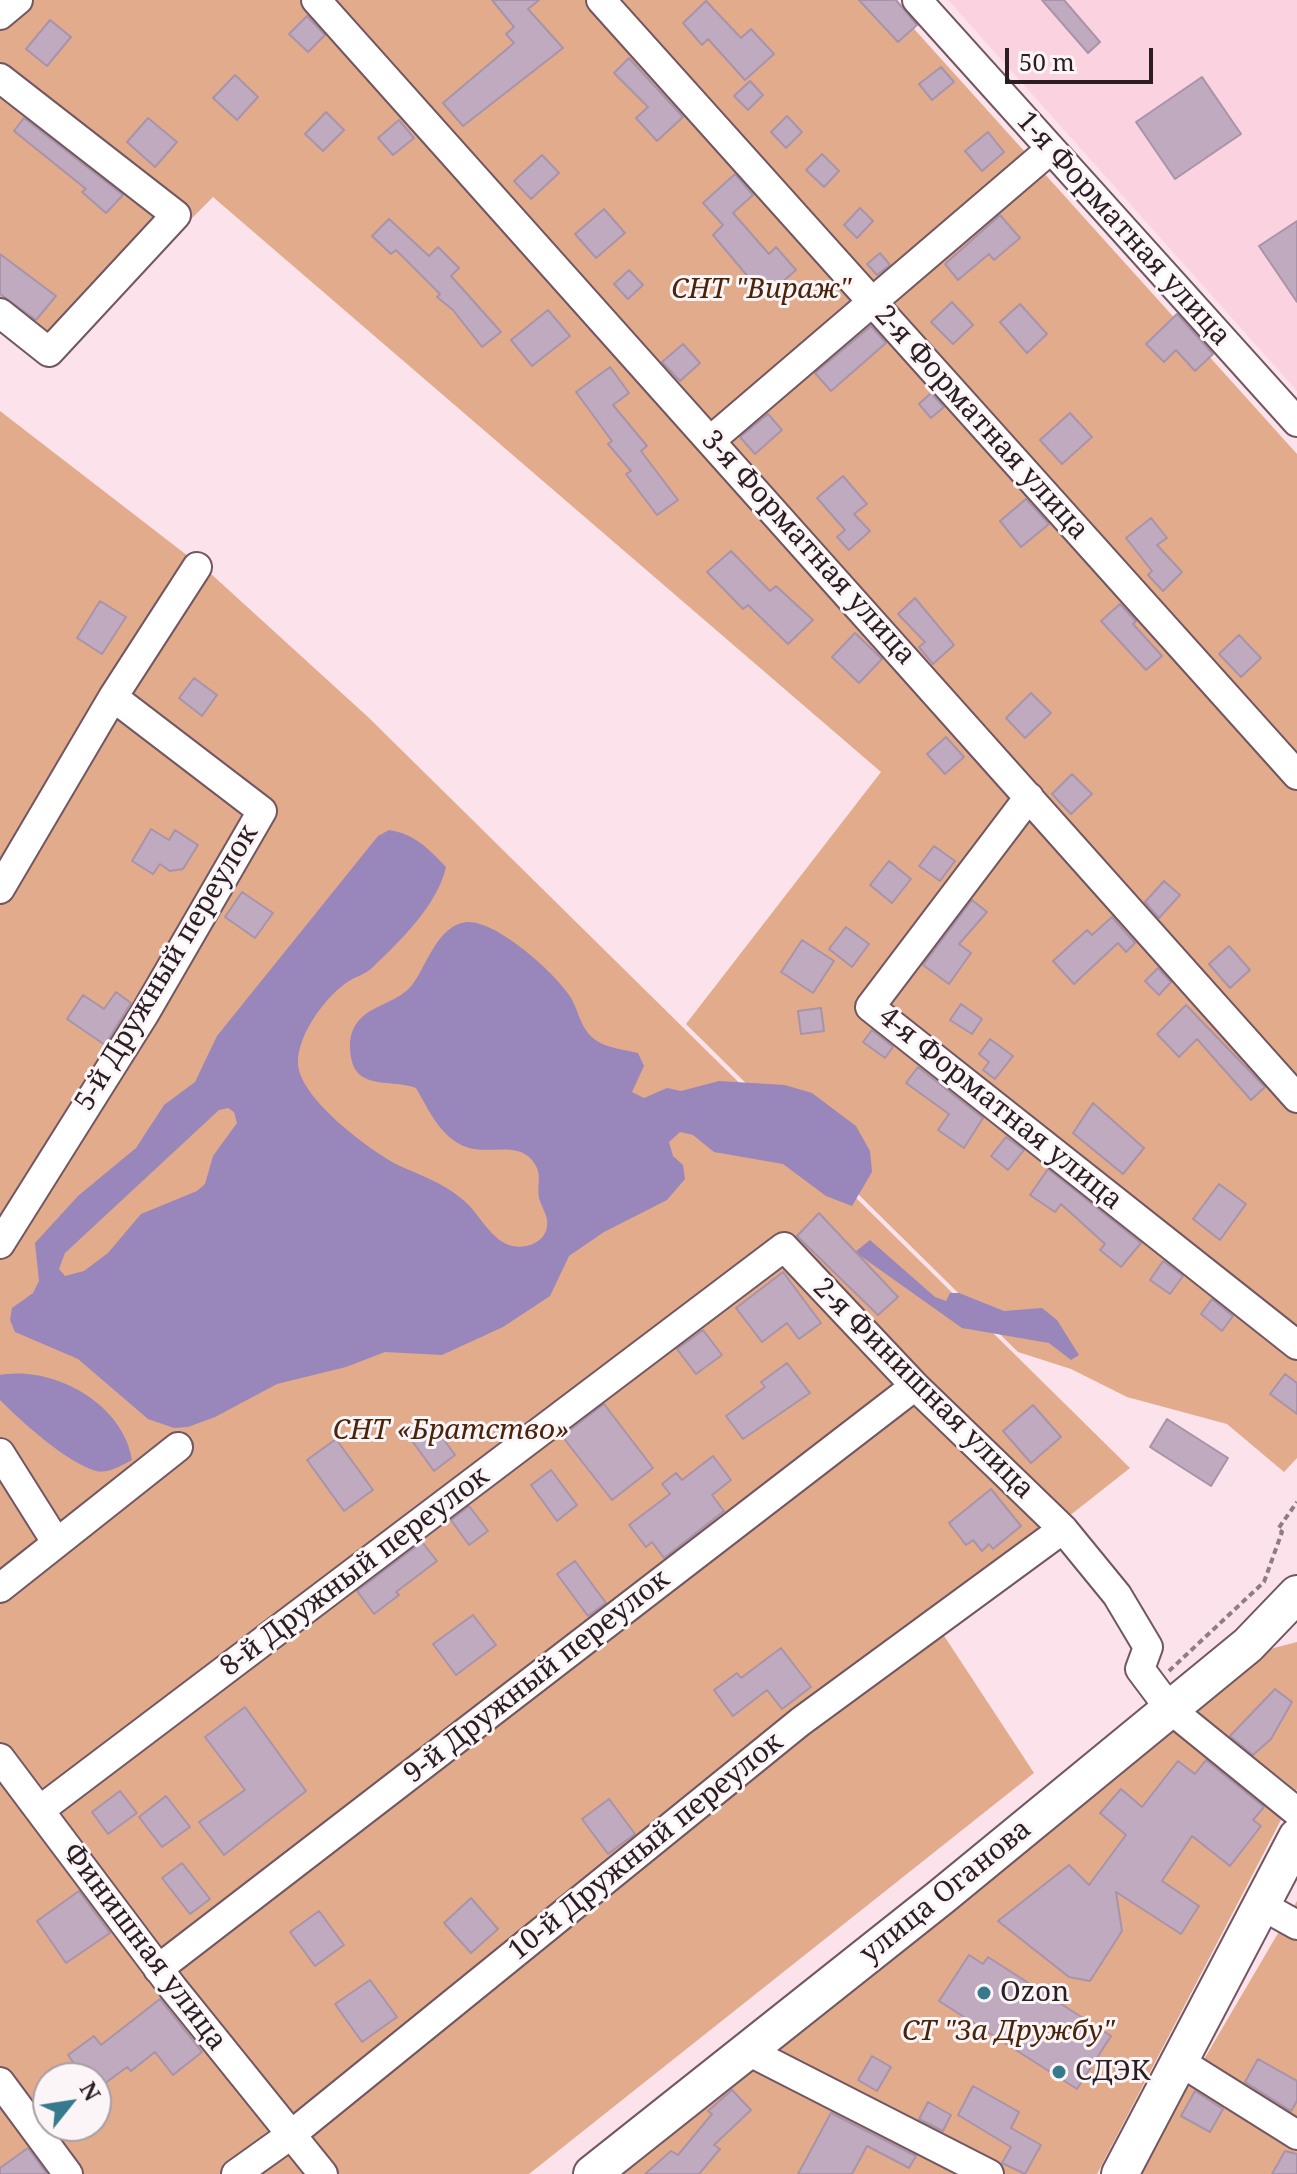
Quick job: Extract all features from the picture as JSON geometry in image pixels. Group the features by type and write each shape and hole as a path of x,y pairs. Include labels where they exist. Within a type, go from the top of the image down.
{"main road":[{"name":"улица Оганова","path":"593,2174 748,2051 1167,1692 1248,1645 1295,1594"},
{"path":"1120,2174 1297,1837"}],"street":[{"path":"0,15 18,0"},
{"name":"3-я Форматная улица","path":"316,0 1297,1098"},
{"name":"2-я Форматная улица","path":"601,0 1297,775"},
{"name":"1-я Форматная улица","path":"917,0 1297,422"},
{"path":"0,78 176,215 49,352 0,313"},
{"path":"711,440 1051,149"},
{"path":"0,889 113,697 197,567"},
{"name":"5-й Дружный переулок","path":"0,1244 145,1013 262,811 113,697"},
{"name":"4-я Форматная улица","path":"1029,797 870,1007 1297,1345"},
{"name":"2-я Финишная улица","path":"784,1247 915,1386 1063,1529 1117,1595 1148,1647 1140,1669 1167,1692"},
{"name":"8-й Дружный переулок","path":"40,1810 784,1247"},
{"name":"9-й Дружный переулок","path":"158,1969 915,1386"},
{"path":"0,1588 178,1447"},
{"path":"0,1453 56,1542"},
{"name":"10-й Дружный переулок","path":"236,2174 292,2134 800,1722 1063,1529"},
{"path":"1167,1692 1297,1812"},
{"name":"Финишная улица","path":"0,1758 158,1969 323,2174"},
{"path":"1261,1905 1297,1925"},
{"path":"748,2051 989,2174"},
{"path":"1179,2061 1297,2135"},
{"path":"0,2082 68,2174"}],"path":[{"path":"1167,1692 1264,1582 1282,1532 1278,1529 1297,1502"}],"shaded area":[{"path":"948,0 1297,0 1297,391"},
{"path":"389,830 406,835 421,843 446,867 435,895 416,922 369,970 337,990 320,1010 300,1047 299,1070 314,1097 356,1137 398,1165 455,1193 502,1242 523,1247 536,1243 545,1234 546,1217 539,1198 538,1171 531,1159 515,1151 466,1147 449,1137 436,1122 416,1088 374,1081 360,1075 353,1063 350,1045 352,1032 365,1014 404,993 440,938 448,930 467,922 493,929 538,961 562,985 583,1025 597,1041 638,1053 644,1066 632,1092 644,1098 667,1088 681,1091 719,1081 785,1085 812,1093 856,1126 870,1151 872,1172 852,1206 826,1196 783,1164 714,1152 693,1135 680,1132 669,1142 673,1156 683,1165 685,1179 667,1200 604,1232 569,1256 550,1296 503,1327 442,1355 385,1352 346,1367 277,1384 215,1417 188,1427 174,1428 148,1419 78,1359 15,1332 10,1320 12,1308 33,1293 39,1281 35,1243 78,1196 136,1148 164,1105 195,1082 217,1036 378,836","holes":["228,1108 234,1112 237,1123 213,1156 205,1184 197,1191 141,1214 108,1253 84,1271 65,1276 59,1269 65,1253 219,1110"]},
{"path":"870,1240 935,1297 946,1301 950,1293 959,1293 1004,1311 1042,1308 1057,1320 1079,1355 1071,1360 1049,1343 962,1328 855,1252"},
{"path":"0,1375 47,1377 86,1394 103,1407 116,1423 132,1460 101,1472 71,1459 32,1430 0,1400"}],"green space":[{"name":"СНТ \"Вираж\"","path":"0,0 888,0 1297,454 1297,1458 1284,1472 1227,1424 1127,1397 1071,1369 1018,1352 686,1024 881,772 213,197 51,360 0,320"},
{"name":"СНТ «Братство»","path":"0,411 210,573 368,717 1130,1468 935,1622 1034,1773 529,2174 0,2174"},
{"name":"СТ \"За Дружбу\"","path":"1297,1642 1297,1789 1097,2174 597,2174 1270,1649"},
{"path":"1297,1901 1297,2174 1137,2174 1146,2158"}],"building":[{"path":"492,0 539,0 528,9 563,48 463,126 443,103 514,43 506,34 514,27"},
{"path":"859,0 896,0 917,25 898,42"},
{"path":"1042,0 1064,0 1100,42 1088,53"},
{"path":"706,1 741,38 751,29 774,54 745,80 708,39 702,45 683,23"},
{"path":"307,16 325,35 308,52 289,34"},
{"path":"50,20 71,37 47,66 26,49"},
{"path":"629,58 683,117 657,141 636,118 648,107 614,73"},
{"path":"941,67 954,82 932,100 919,84"},
{"path":"235,75 258,97 237,120 213,98"},
{"path":"1202,77 1241,134 1175,179 1136,122"},
{"path":"750,81 763,95 748,110 734,96"},
{"path":"326,112 344,130 323,151 305,134"},
{"path":"787,116 802,132 786,148 771,132"},
{"path":"24,118 123,195 106,213 82,192 86,189 14,131"},
{"path":"148,118 177,142 155,167 127,142"},
{"path":"399,120 414,138 393,155 378,138"},
{"path":"988,132 1004,152 982,171 965,151"},
{"path":"822,154 839,171 824,187 806,170"},
{"path":"542,155 559,173 531,199 514,181"},
{"path":"735,174 753,195 733,213 769,254 776,247 796,270 765,297 713,235 723,225 703,203"},
{"path":"860,208 873,221 857,238 844,225"},
{"path":"604,209 625,233 596,258 575,234"},
{"path":"1000,215 1020,238 994,260 989,254 958,280 945,264"},
{"path":"389,219 429,256 438,247 459,268 451,276 501,332 482,347 453,310 437,297 440,294 396,250 391,254 372,236"},
{"path":"1297,221 1297,302 1259,246"},
{"path":"880,253 890,265 877,275 867,264"},
{"path":"0,254 56,296 36,320 0,294"},
{"path":"629,270 643,285 628,299 614,284"},
{"path":"952,302 973,325 953,344 931,322"},
{"path":"1020,304 1047,334 1027,353 1000,322"},
{"path":"548,310 570,336 532,366 511,340"},
{"path":"1177,314 1213,354 1195,371 1176,350 1164,362 1146,344"},
{"path":"871,326 886,343 831,391 815,373"},
{"path":"683,344 700,363 680,381 662,362"},
{"path":"610,367 629,393 613,405 647,446 641,451 678,500 657,515 626,474 631,471 608,444 612,441 576,392"},
{"path":"931,393 944,407 931,418 919,404"},
{"path":"1070,413 1092,437 1062,464 1040,440"},
{"path":"768,414 782,430 755,454 740,437"},
{"path":"843,476 867,504 854,514 870,531 849,550 837,537 845,530 817,498"},
{"path":"1026,499 1049,524 1021,547 1000,521"},
{"path":"1151,518 1167,538 1157,545 1182,572 1163,591 1148,575 1152,571 1126,538"},
{"path":"731,551 770,591 776,586 813,620 788,644 748,605 743,609 707,572"},
{"path":"915,598 954,645 933,664 919,647 925,642 898,614"},
{"path":"100,601 126,617 102,654 77,638"},
{"path":"1120,604 1136,621 1133,624 1162,656 1146,670 1101,621"},
{"path":"855,633 882,659 859,683 832,657"},
{"path":"1239,635 1261,658 1241,677 1219,654"},
{"path":"194,678 217,695 202,716 179,698"},
{"path":"1031,693 1051,713 1025,738 1006,718"},
{"path":"946,737 964,757 945,774 927,754"},
{"path":"1072,774 1092,794 1071,814 1052,794"},
{"path":"151,829 169,840 175,830 198,845 183,869 170,871 160,864 153,874 132,861"},
{"path":"934,846 955,861 940,881 919,866"},
{"path":"889,861 911,879 892,903 870,885"},
{"path":"1164,881 1180,895 1159,918 1145,902"},
{"path":"242,892 273,913 255,938 225,917"},
{"path":"972,900 987,912 959,944 971,953 949,984 923,965"},
{"path":"1112,917 1135,943 1126,952 1118,943 1074,984 1053,961 1087,930 1092,935"},
{"path":"846,927 869,944 852,967 829,949"},
{"path":"802,940 834,961 813,993 781,972"},
{"path":"1229,946 1250,970 1230,988 1209,964"},
{"path":"1158,968 1171,982 1159,995 1145,981"},
{"path":"116,992 131,1003 105,1045 67,1019 83,995 104,1009"},
{"path":"961,1004 982,1019 972,1034 950,1020"},
{"path":"1186,1005 1265,1087 1251,1100 1197,1039 1179,1057 1157,1034"},
{"path":"821,1008 824,1031 801,1034 798,1011"},
{"path":"872,1030 893,1047 885,1058 863,1042"},
{"path":"990,1039 1013,1056 995,1079 983,1070 989,1062 979,1054"},
{"path":"918,1067 983,1118 964,1148 938,1130 949,1114 906,1083"},
{"path":"1093,1103 1144,1148 1123,1174 1073,1133"},
{"path":"1006,1137 1024,1150 1008,1170 991,1156"},
{"path":"1048,1169 1141,1243 1121,1267 1100,1250 1105,1244 1061,1204 1055,1212 1030,1195"},
{"path":"1219,1184 1246,1204 1220,1240 1193,1219"},
{"path":"819,1213 898,1297 878,1315 797,1236"},
{"path":"1163,1261 1183,1276 1170,1294 1150,1280"},
{"path":"783,1272 821,1323 799,1339 787,1323 762,1342 736,1308"},
{"path":"1212,1299 1233,1316 1222,1331 1201,1314"},
{"path":"703,1330 722,1355 696,1374 677,1349"},
{"path":"787,1363 810,1393 743,1439 726,1416 765,1387 761,1382"},
{"path":"1285,1374 1297,1383 1297,1414 1270,1394"},
{"path":"604,1404 653,1468 612,1500 562,1436"},
{"path":"1033,1405 1061,1437 1031,1463 1003,1431"},
{"path":"429,1419 455,1455 434,1471 407,1434"},
{"path":"1167,1419 1228,1458 1211,1486 1150,1447"},
{"path":"336,1439 373,1490 344,1511 307,1460"},
{"path":"713,1456 731,1480 712,1495 724,1511 664,1558 652,1542 646,1547 629,1525 670,1494 662,1484 676,1473 682,1480"},
{"path":"551,1470 577,1505 557,1521 531,1485"},
{"path":"991,1489 1021,1526 993,1549 989,1544 982,1551 973,1540 966,1545 949,1523"},
{"path":"469,1506 488,1531 469,1545 451,1520"},
{"path":"422,1542 437,1561 396,1592 399,1595 374,1614 357,1591"},
{"path":"575,1561 606,1603 588,1616 557,1574"},
{"path":"473,1615 496,1645 456,1675 433,1644"},
{"path":"781,1648 811,1687 782,1709 767,1690 733,1716 714,1690 737,1673 741,1678"},
{"path":"1275,1689 1292,1702 1271,1739 1253,1755 1230,1736"},
{"path":"245,1707 306,1791 224,1855 199,1822 245,1790 205,1737"},
{"path":"1206,1760 1264,1807 1253,1820 1261,1826 1230,1866 1192,1836 1162,1881 1199,1906 1181,1934 1116,1892 1122,1931 1090,1981 1069,1977 998,1921 1069,1865 1089,1885 1126,1835 1100,1813 1121,1789 1142,1807 1178,1761 1195,1774"},
{"path":"120,1791 137,1813 108,1834 92,1812"},
{"path":"166,1796 190,1827 162,1847 139,1817"},
{"path":"609,1799 635,1834 608,1854 582,1819"},
{"path":"182,1863 210,1899 190,1914 162,1878"},
{"path":"79,1891 110,1933 66,1963 37,1921"},
{"path":"471,1898 498,1929 471,1953 444,1923"},
{"path":"319,1911 344,1945 315,1966 290,1932"},
{"path":"969,1955 983,1964 988,1957 1111,2036 1077,2089 939,2001"},
{"path":"370,1980 397,2017 362,2042 335,2004"},
{"path":"160,1999 202,2052 173,2075 155,2052 131,2071 127,2067 112,2078 112,2062 73,2062 68,2055 94,2036 101,2045"},
{"path":"872,2056 891,2067 877,2091 858,2080"},
{"path":"1258,2059 1297,2081 1297,2101 1291,2111 1245,2082"},
{"path":"973,2086 1019,2112 1011,2128 1041,2145 1025,2174 1002,2163 1011,2147 958,2115"},
{"path":"732,2090 751,2110 714,2145 720,2149 699,2174 645,2174 671,2151 678,2155 712,2114 708,2111"},
{"path":"1195,2091 1223,2109 1210,2132 1181,2116"},
{"path":"928,2102 951,2115 943,2131 919,2119"},
{"path":"831,2113 916,2156 909,2168 867,2146 852,2174 798,2174"},
{"path":"28,2148 47,2174 0,2174 0,2168"},
{"path":"1285,2151 1297,2154 1297,2174 1272,2174"}],"place":[{"name":"Ozon","path":"984,1993"},
{"name":"СДЭК","path":"1059,2072"}]}
